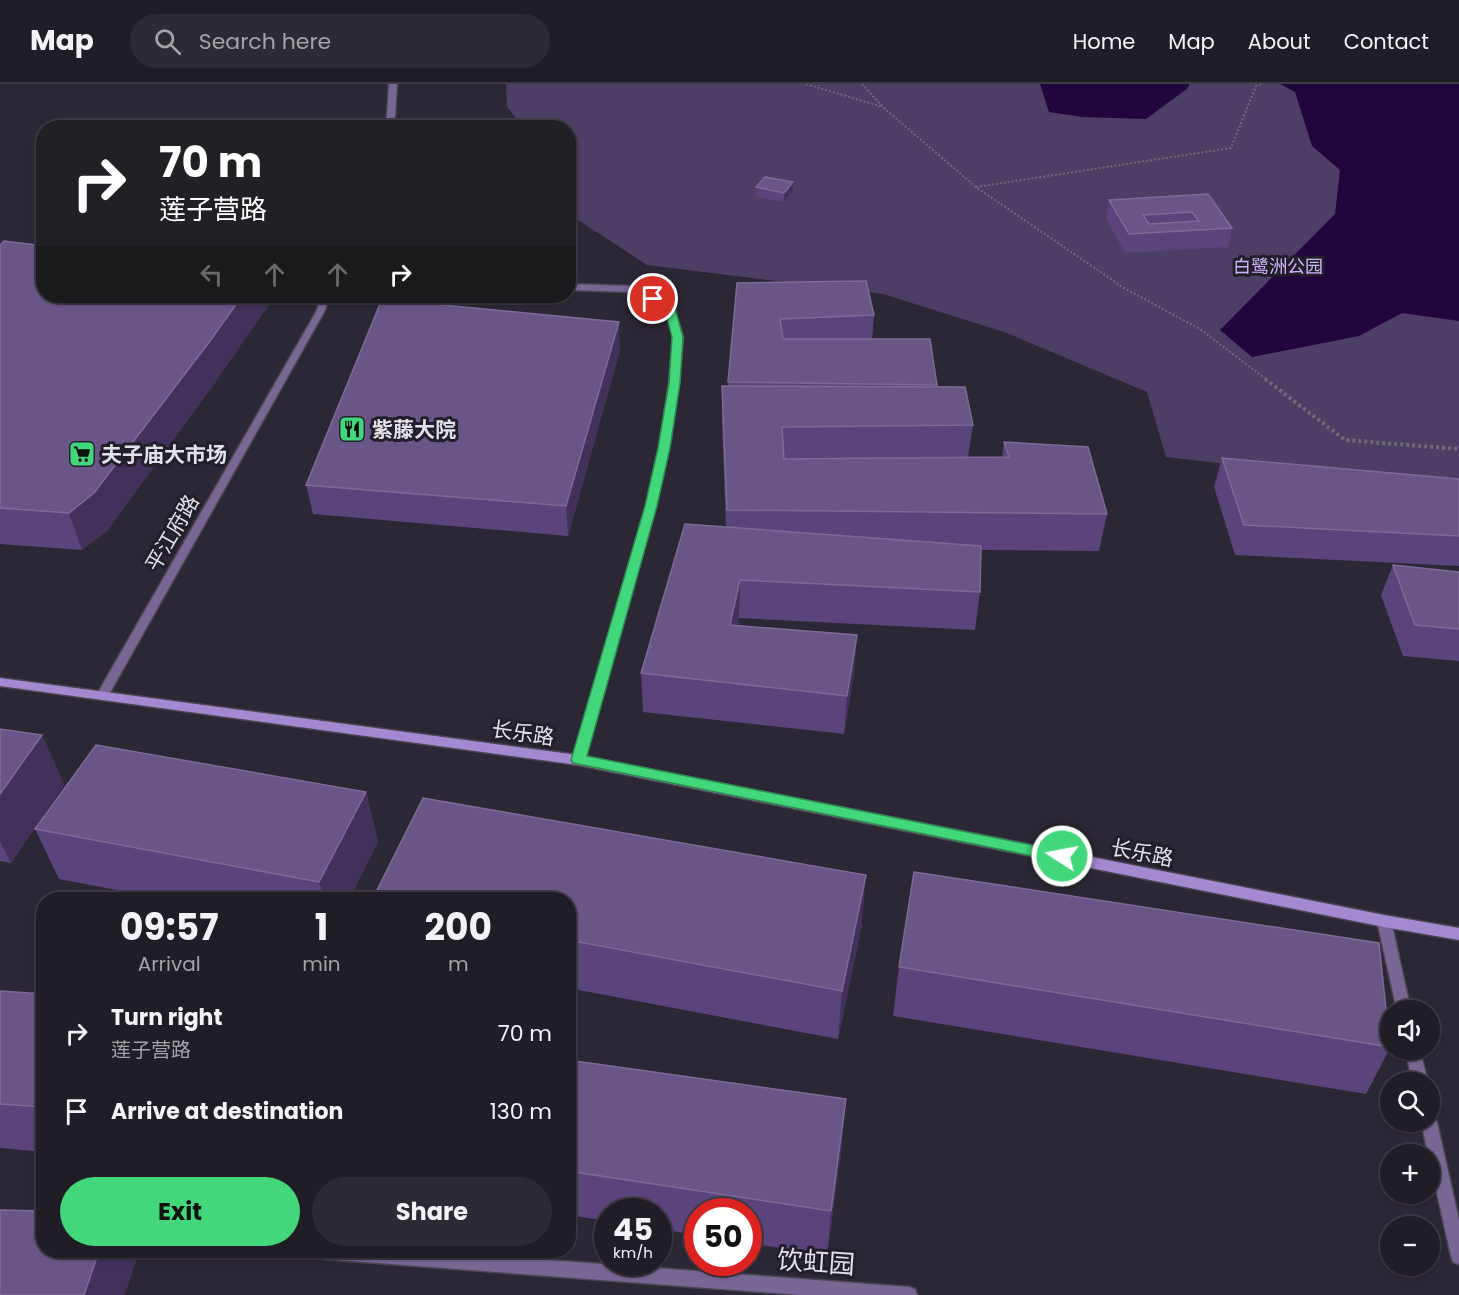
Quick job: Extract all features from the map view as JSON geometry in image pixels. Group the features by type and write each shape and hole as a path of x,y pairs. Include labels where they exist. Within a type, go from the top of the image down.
{"main road":[{"name":"长乐路","path":"0,682 579,760 1459,934"}],"street":[{"path":"390,120 393,84"},
{"path":"576,287 635,289 670,308 678,337 669,416 651,506 579,760"},
{"name":"平江府路","path":"102,696 323,303"},
{"path":"1384,921 1402,1000"},
{"path":"1431,1132 1459,1256"},
{"name":"饮虹园","path":"417,1258 909,1295"}],"path":[{"path":"806,84 884,108"},
{"path":"862,84 884,108 976,187 1124,288 1200,329 1345,440 1459,449"},
{"path":"976,187 1231,148 1256,86 1261,84"}],"green space":[{"name":"白鹭洲公园","path":"506,84 1459,84 1459,490 1166,457 1147,392 1004,332 883,294 647,265 576,219 576,120 517,120 507,107"}],"shaded area":[{"path":"1040,84 1189,84 1188,88 1146,119 1082,117 1049,112"},
{"path":"1280,84 1459,84 1459,321 1402,313 1359,336 1252,357 1220,330 1335,214 1340,170 1312,146 1295,92"}],"building":[{"path":"765,177 793,182 784,193 756,187"},
{"path":"1208,194 1232,228 1129,234 1109,200","holes":["1192,212 1199,221 1149,224 1143,215"]},
{"name":"夫子庙大市场","path":"4,241 36,245 36,303 237,303 94,493 69,513 0,508 0,245"},
{"path":"866,281 874,315 780,319 783,339 930,339 937,385 728,382 737,283"},
{"path":"380,303 423,303 619,322 566,506 306,485"},
{"path":"722,386 965,387 973,425 782,427 784,459 1009,457 1004,442 1088,447 1107,514 727,510"},
{"path":"1222,458 1459,479 1459,536 1244,525"},
{"path":"685,524 981,546 980,592 740,580 730,625 857,635 847,696 641,673"},
{"path":"1393,565 1459,572 1459,629 1415,625"},
{"path":"0,729 42,735 0,794"},
{"path":"96,745 366,792 319,882 35,829"},
{"path":"423,798 866,875 842,991 576,941 576,892 376,892"},
{"path":"914,872 1379,943 1385,1000 1380,1000 1380,1045 899,967"},
{"path":"0,991 36,993 36,1106 0,1104"},
{"path":"576,1061 846,1099 831,1211 762,1201 762,1198 746,1198 576,1172"},
{"path":"0,1210 36,1211 36,1258 97,1258 84,1295 0,1295"}],"place":[{"name":"紫藤大院","path":"352,429"},
{"name":"夫子庙大市场","path":"82,454"}],"route":[{"path":"653,299 670,308 678,337 664,448 651,506 579,760 1062,856"}]}
